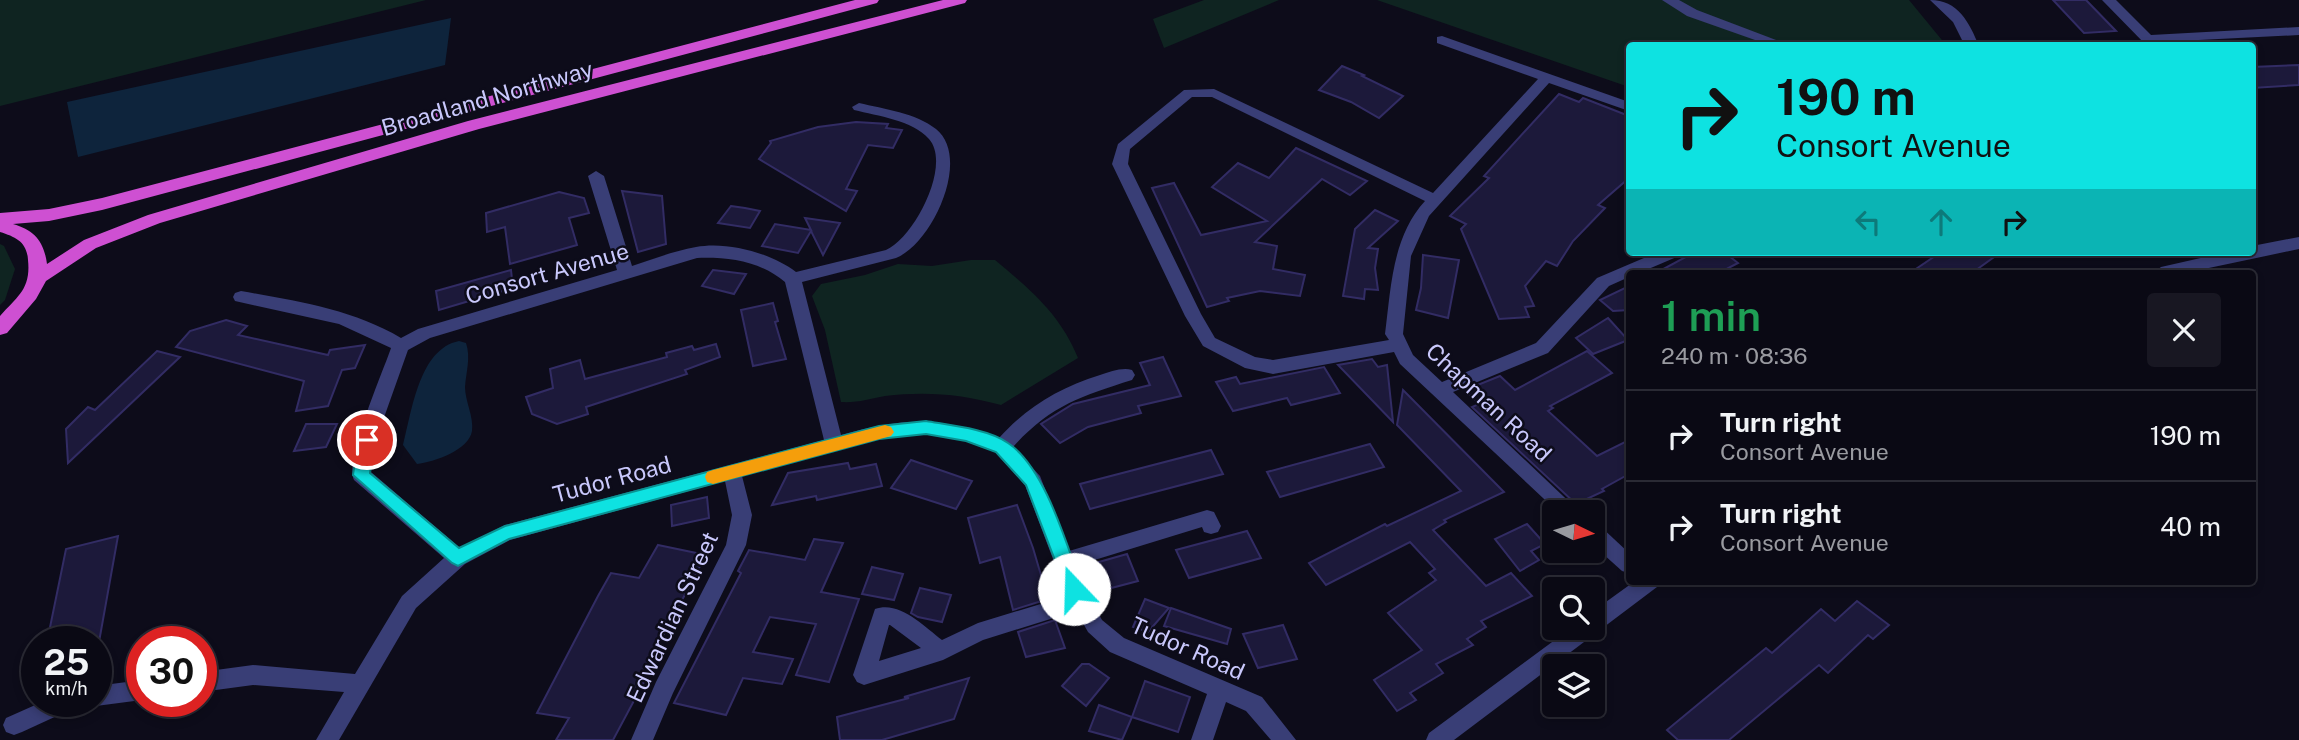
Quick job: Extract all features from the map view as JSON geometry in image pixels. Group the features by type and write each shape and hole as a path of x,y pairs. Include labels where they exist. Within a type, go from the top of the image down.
{"highway":[{"name":"Broadland Northway","path":"0,219 49,215 102,204 872,0"},
{"name":"Broadland Northway","path":"39,277 90,244 154,219 474,125 960,0"},
{"path":"0,226 23,233 36,248 39,277 30,295 0,328"}],"street":[{"path":"1669,0 1692,13 1775,42"},
{"path":"1937,0 1949,7 1959,19 1970,42"},
{"path":"2109,0 2152,42 2299,31"},
{"path":"1443,40 1626,106"},
{"name":"Chapman Road","path":"1548,76 1422,214 1403,256 1394,334 1406,359 1558,500"},
{"path":"1399,345 1273,367 1251,363 1209,342 1193,316 1121,164 1123,147 1189,93 1214,93 1435,200"},
{"path":"834,444 793,279 897,251 917,234 936,196 947,165 946,150 935,135 897,117 859,107"},
{"path":"596,176 626,273"},
{"path":"2256,250 2299,243"},
{"name":"Consort Avenue","path":"401,346 424,333 697,252 722,250 782,269 793,279"},
{"path":"1631,270 1664,256"},
{"path":"2173,270 2228,256"},
{"path":"1440,390 1542,348 1603,282 1626,272"},
{"path":"241,297 349,318 378,331 401,346 367,440 361,475 458,558"},
{"path":"1002,447 1021,425 1044,405 1077,389 1126,375"},
{"name":"Tudor Road","path":"327,740 409,602 458,558 505,533 879,432 926,427 967,435 1002,447 1033,481 1063,561 1095,626 1117,645 1254,705 1285,740"},
{"name":"Edwardian Street","path":"642,740 664,689 736,545 742,515 732,472"},
{"path":"1063,561 1207,518 1211,526"},
{"path":"1605,543 1626,562"},
{"path":"1605,614 1644,585"},
{"path":"941,651 978,632 1081,601"},
{"path":"1437,740 1571,640"},
{"path":"217,680 253,675 360,684"},
{"path":"1202,740 1219,690"},
{"path":"14,725 31,717"}],"green space":[{"path":"0,0 426,0 0,106"},
{"path":"1204,0 1279,0 1164,48 1153,19"},
{"path":"1377,0 1909,0 1944,42 1626,42 1626,86"},
{"path":"0,244 4,246 15,269 5,300 0,305"},
{"path":"971,260 995,260 1020,282 1043,304 1063,329 1078,358 1001,405 972,398 929,394 900,394 841,402 825,330 812,296 821,284 865,275 898,264 932,266"}],"water":[{"path":"451,18 445,65 78,157 67,102"},
{"path":"459,341 466,343 467,349 465,387 472,431 465,444 458,449 441,458 417,464 403,445 419,383 435,356 445,346"}],"building":[{"path":"2053,0 2086,0 2116,31 2084,33"},
{"path":"2299,65 2299,85 2256,88 2256,67"},
{"path":"1342,66 1403,96 1379,118 1351,102 1319,90"},
{"path":"1559,94 1579,102 1583,98 1626,115 1626,181 1598,205 1605,208 1573,241 1557,266 1546,261 1525,286 1534,306 1525,307 1529,317 1499,319 1461,229 1466,224 1450,216 1489,178 1484,176"},
{"path":"856,122 888,124 886,128 902,130 893,148 868,145 846,189 857,191 846,211 759,159 770,141 818,127"},
{"path":"1296,148 1367,181 1350,195 1322,179 1255,242 1277,246 1273,269 1305,275 1300,296 1260,291 1227,298 1229,301 1207,307 1152,188 1174,183 1201,235 1267,221 1212,187 1238,163 1269,178"},
{"path":"622,191 662,196 666,244 638,252"},
{"path":"559,192 584,198 589,213 569,218 577,245 510,264 505,227 487,232 486,213"},
{"path":"731,206 760,211 750,228 718,223"},
{"path":"1375,210 1398,221 1368,248 1378,249 1375,268 1378,290 1365,289 1364,299 1343,296 1355,229"},
{"path":"805,218 840,223 823,255 811,231 798,253 762,246 775,224 811,230"},
{"path":"1423,255 1459,260 1448,318 1416,310 1421,288"},
{"path":"1688,256 1729,256 1738,263 1725,270 1662,270"},
{"path":"1935,256 1995,256 1976,270 1914,270"},
{"path":"511,270 513,288 439,310 436,291"},
{"path":"713,270 746,274 734,294 702,286"},
{"path":"1626,287 1626,310 1613,311 1600,300"},
{"path":"773,303 778,321 775,322 786,359 753,366 741,310"},
{"path":"1608,318 1626,341 1593,354 1576,338"},
{"path":"226,320 247,326 238,335 328,355 330,350 365,345 355,368 342,370 328,406 296,411 304,381 176,347 190,331"},
{"path":"716,344 720,357 685,370 687,374 586,407 588,414 557,424 532,414 526,397 553,388 550,369 580,360 585,379 667,357 666,353 692,346 694,350"},
{"path":"157,351 180,357 68,463 66,429 88,407 95,410"},
{"path":"1587,351 1612,373 1550,406 1553,408 1548,411 1597,456 1626,442 1626,476 1585,500 1572,500 1472,407 1479,404 1465,390 1500,376 1515,390"},
{"path":"1163,357 1181,396 1138,406 1141,413 1088,427 1060,443 1041,424 1073,404 1150,385 1140,363"},
{"path":"1372,359 1378,367 1387,365 1393,422 1338,365"},
{"path":"1324,367 1340,393 1291,405 1287,398 1233,411 1216,382 1236,377 1240,384"},
{"path":"1403,390 1504,492 1444,520 1446,522 1433,530 1486,586 1511,573 1532,596 1481,621 1486,627 1467,639 1473,645 1436,664 1443,673 1410,693 1416,700 1397,711 1374,680 1422,650 1388,613 1436,580 1429,573 1435,569 1410,542 1326,585 1309,563 1385,524 1387,526 1461,491 1397,425"},
{"path":"306,424 337,424 326,447 294,451"},
{"path":"1370,444 1384,467 1280,497 1267,472"},
{"path":"1211,450 1223,474 1090,509 1080,484"},
{"path":"911,460 972,481 956,509 891,488"},
{"path":"848,463 850,469 876,464 882,486 817,500 816,496 772,505 788,473"},
{"path":"707,497 709,518 672,526 671,505"},
{"path":"1017,505 1048,599 1013,610 1000,557 980,563 968,518"},
{"path":"1527,524 1542,541 1542,546 1531,551 1539,560 1520,571 1495,539"},
{"path":"1247,531 1261,558 1189,578 1176,550"},
{"path":"118,536 102,626 50,626 66,549"},
{"path":"814,539 843,543 821,592 859,599 829,682 796,675 816,624 770,617 753,652 793,659 782,684 743,678 726,715 674,703 741,573 738,571 749,550 805,560"},
{"path":"658,545 706,555 647,666 652,667 613,740 556,740 569,718 537,713 598,596 611,573 639,578"},
{"path":"1127,554 1138,581 1096,592 1085,566"},
{"path":"872,567 903,574 894,600 862,594"},
{"path":"920,588 951,595 942,622 911,613"},
{"path":"1145,599 1169,608 1148,632 1133,627"},
{"path":"1857,601 1889,625 1873,639 1868,635 1828,673 1819,665 1729,740 1678,740 1667,730 1766,648 1772,653 1821,609 1835,621"},
{"path":"1171,608 1231,629 1227,644 1164,626"},
{"path":"1055,620 1065,648 1026,657 1018,632"},
{"path":"1283,625 1297,659 1258,668 1243,634"},
{"path":"1082,664 1089,664 1109,678 1086,706 1062,686"},
{"path":"969,678 954,719 882,740 840,740 837,717 909,698 904,697"},
{"path":"1145,681 1190,697 1178,732 1132,717"},
{"path":"1099,705 1132,717 1122,740 1089,731"}],"slow traffic":[{"path":"713,477 885,432"}],"route":[{"path":"367,440 361,475 458,558 505,533 879,432 926,427 967,435 1002,447 1033,481 1074,589"}]}
